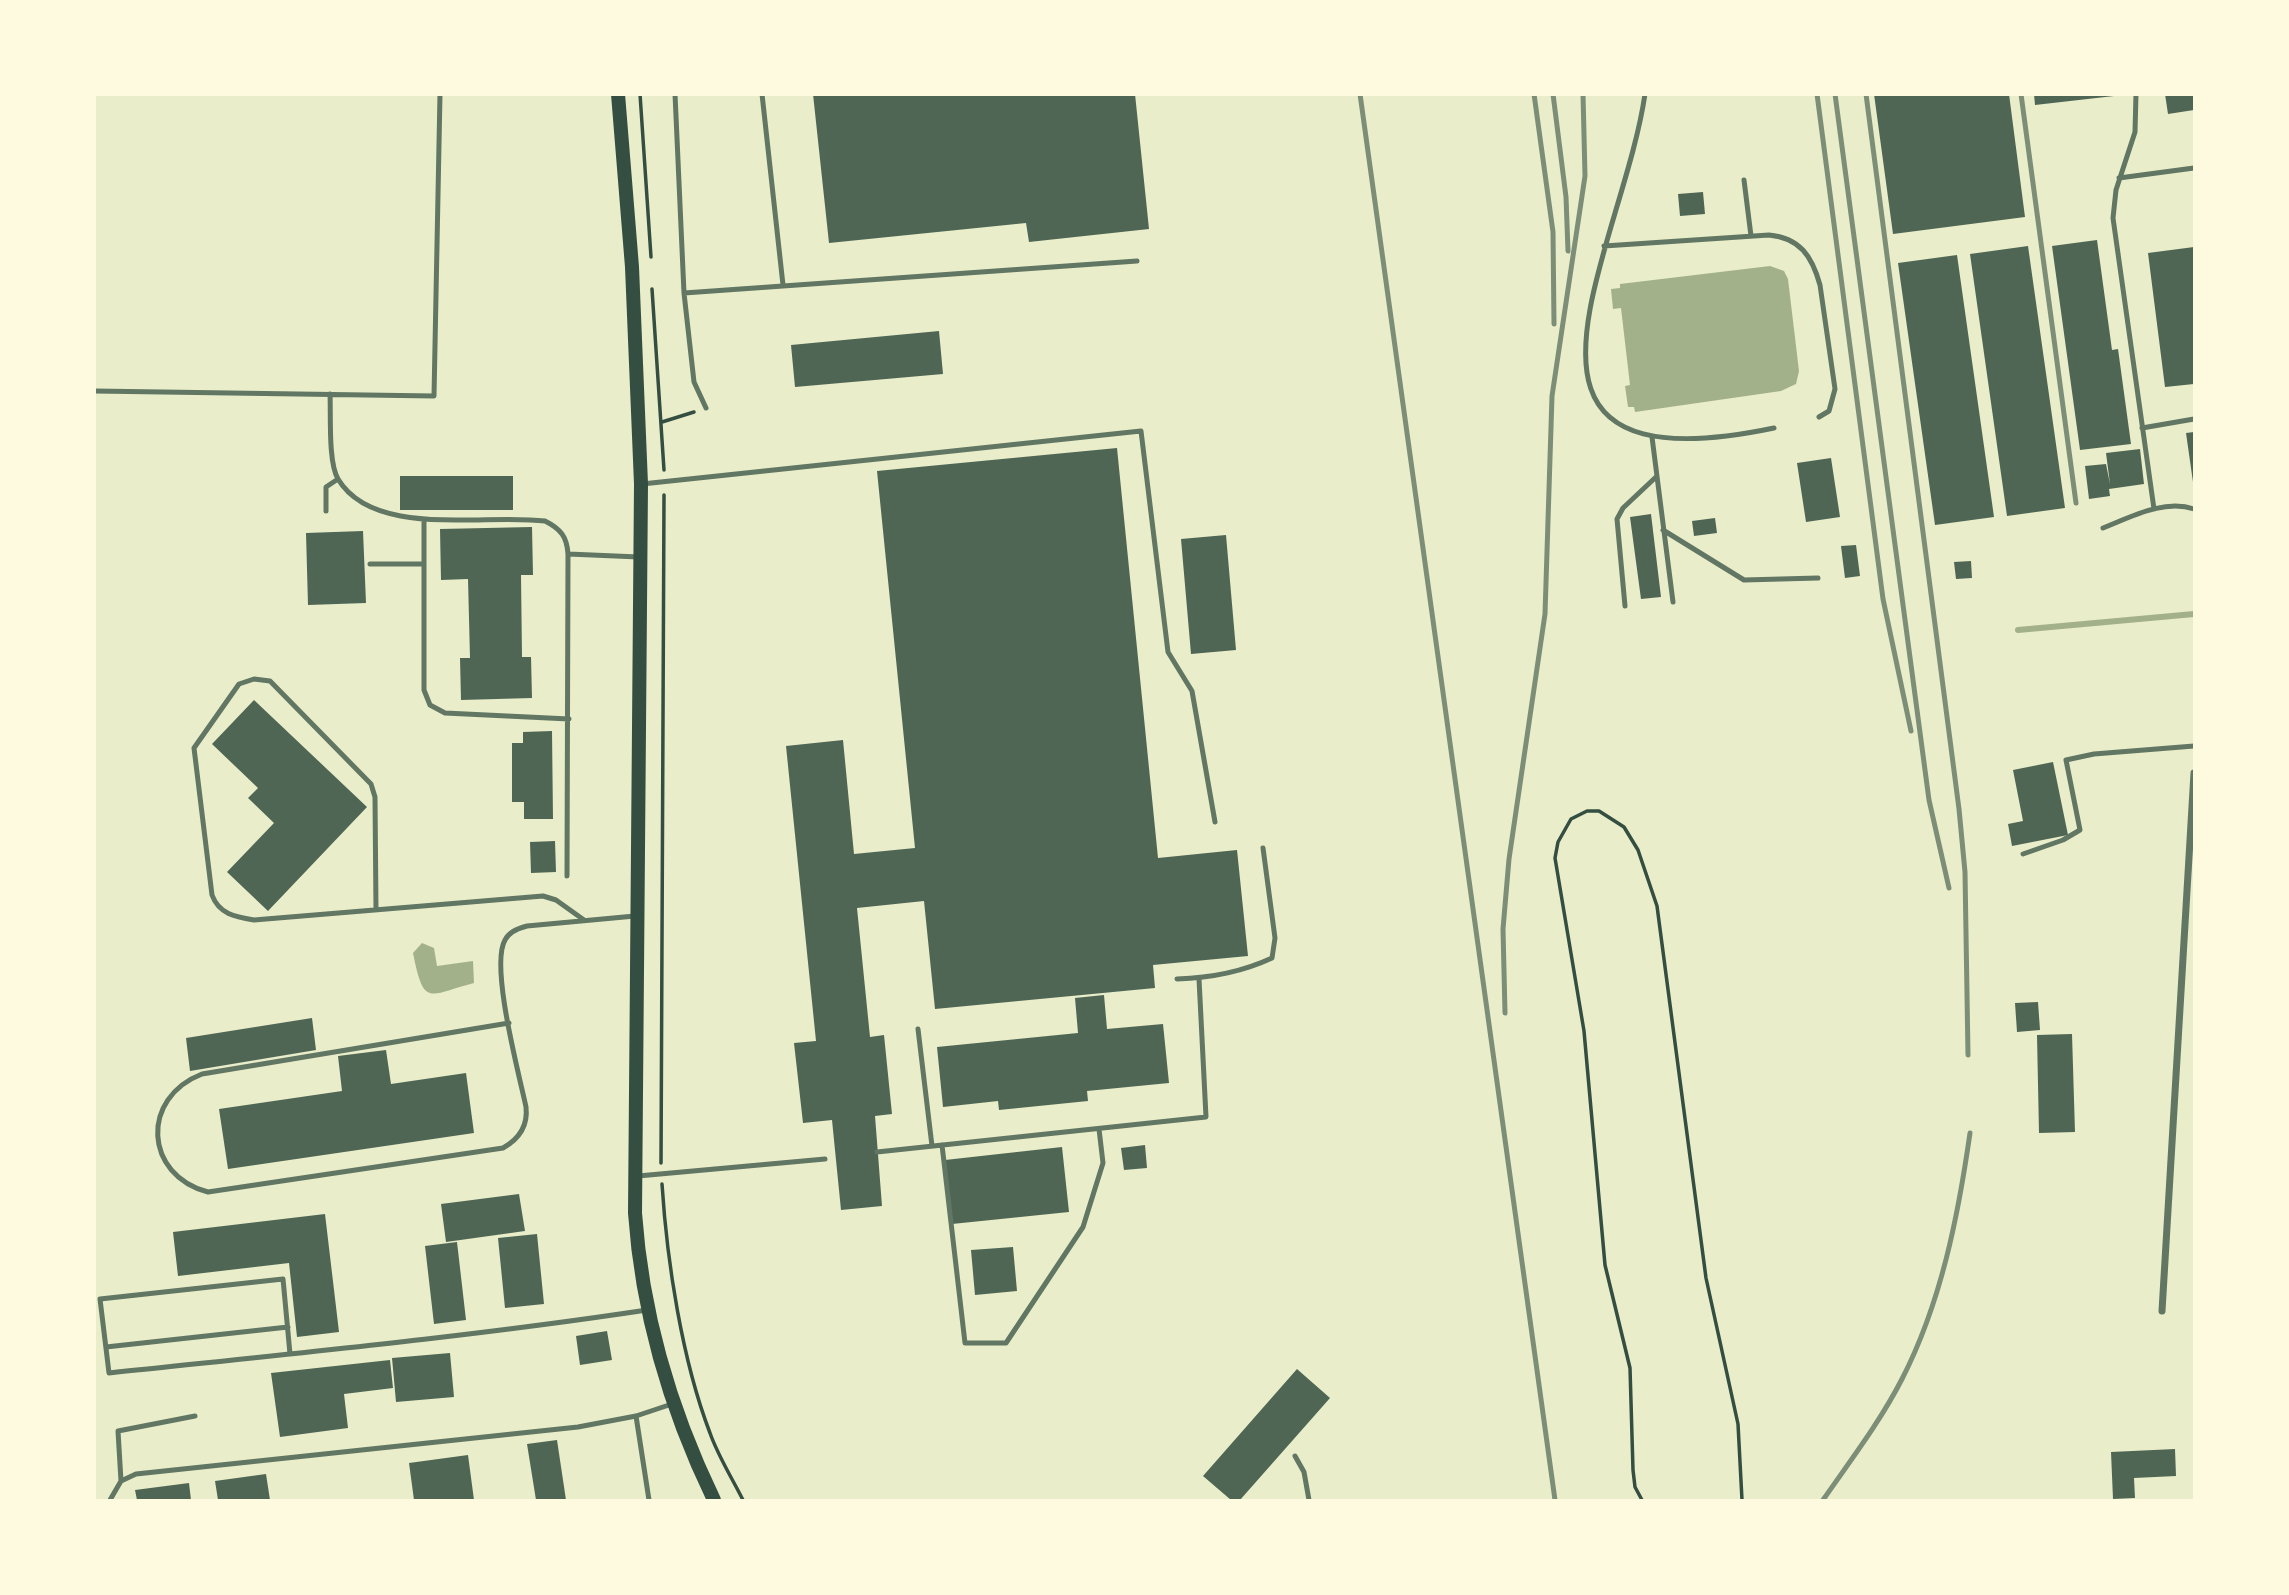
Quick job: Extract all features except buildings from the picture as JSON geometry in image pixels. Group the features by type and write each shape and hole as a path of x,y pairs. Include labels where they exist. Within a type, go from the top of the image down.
{"main road":[{"path":"618,94 632,267 641,484 635,1176 640,1271 647,1310 674,1404 714,1500"}],"street":[{"path":"2162,1311 2194,773"}],"lane":[{"path":"94,391 433,396 440,94"},
{"path":"675,94 684,293 694,382 706,408"},
{"path":"762,94 783,285"},
{"path":"1645,94 1639,126 1589,303 1586,331 1590,383 1594,397 1609,419 1635,433 1652,437 1719,439 1774,428"},
{"path":"2136,94 2135,132 2113,203 2114,229 2154,509"},
{"path":"2119,178 2194,168"},
{"path":"1744,180 1751,236"},
{"path":"1604,246 1783,236 1802,247 1816,269 1835,389 1829,411 1819,417"},
{"path":"684,293 1137,261"},
{"path":"330,394 334,466 338,479 366,503 385,513 424,519 545,522 562,533 567,542 567,876"},
{"path":"2142,428 2194,419"},
{"path":"641,484 1141,431 1168,652 1192,691 1215,822"},
{"path":"1652,437 1673,602"},
{"path":"1625,606 1617,519 1623,508 1656,477"},
{"path":"326,511 326,487 338,479"},
{"path":"2103,528 2154,509 2182,505 2194,509"},
{"path":"424,519 424,690 430,705 445,713 569,719"},
{"path":"1663,530 1744,580 1818,578"},
{"path":"568,554 641,557"},
{"path":"370,564 424,564"},
{"path":"376,910 375,797 371,784 270,681 246,680 239,684 194,748 212,895 216,906 236,918 254,920 376,910 543,896 556,900 584,920"},
{"path":"2023,853 2063,840 2080,830 2066,760 2094,754 2194,747"},
{"path":"1177,979 1199,979 1248,969 1272,958 1275,938 1263,848"},
{"path":"509,1023 202,1074 181,1085 162,1108 158,1127 159,1149 163,1159 176,1173 198,1189 208,1192 503,1148 516,1138 527,1119 509,1023 499,970 504,941 522,927 638,916"},
{"path":"877,1152 1206,1117 1199,979"},
{"path":"918,1029 932,1146"},
{"path":"942,1145 965,1343 1006,1343 1083,1227 1103,1163 1099,1129"},
{"path":"635,1176 825,1159"},
{"path":"290,1354 283,1279 97,1299 108,1373 290,1354 647,1310"},
{"path":"106,1347 288,1327"},
{"path":"121,1481 136,1474 578,1427 636,1416 674,1404"},
{"path":"110,1500 121,1481 118,1431 195,1416"},
{"path":"636,1416 649,1500"},
{"path":"1295,1457 1304,1472 1309,1500"}],"path":[{"path":"662,422 706,408"},
{"path":"1642,1500 1635,1487 1633,1470 1630,1368 1605,1265 1599,1221 1596,1136 1584,1031 1555,858 1558,842 1571,819 1587,811 1608,814 1624,827 1639,850 1657,906 1706,1278 1738,1424 1742,1500"},
{"path":"661,1172 665,1233 691,1366 709,1432 743,1500"}],"shaded area":[{"path":"1770,266 1784,271 1788,279 1799,371 1796,384 1781,391 1635,412 1634,407 1628,407 1625,386 1630,385 1621,308 1613,309 1611,289 1620,288 1620,284"},
{"path":"422,943 434,948 437,966 473,961 474,983 437,993 425,990 413,953"}],"waterway":[{"path":"2018,630 2194,614"}],"railway":[{"path":"1360,94 1555,1500"},
{"path":"1534,94 1553,232 1554,324"},
{"path":"1553,94 1566,197 1568,251"},
{"path":"1505,1013 1503,929 1509,859 1545,614 1552,396 1585,176 1583,94"},
{"path":"1817,94 1883,599 1911,731"},
{"path":"1835,94 1929,800 1949,888"},
{"path":"1866,94 1959,809 1965,872 1968,1055"},
{"path":"2021,94 2076,503"},
{"path":"1823,1500 1884,1411 1916,1350 1946,1259 1970,1133"}]}
